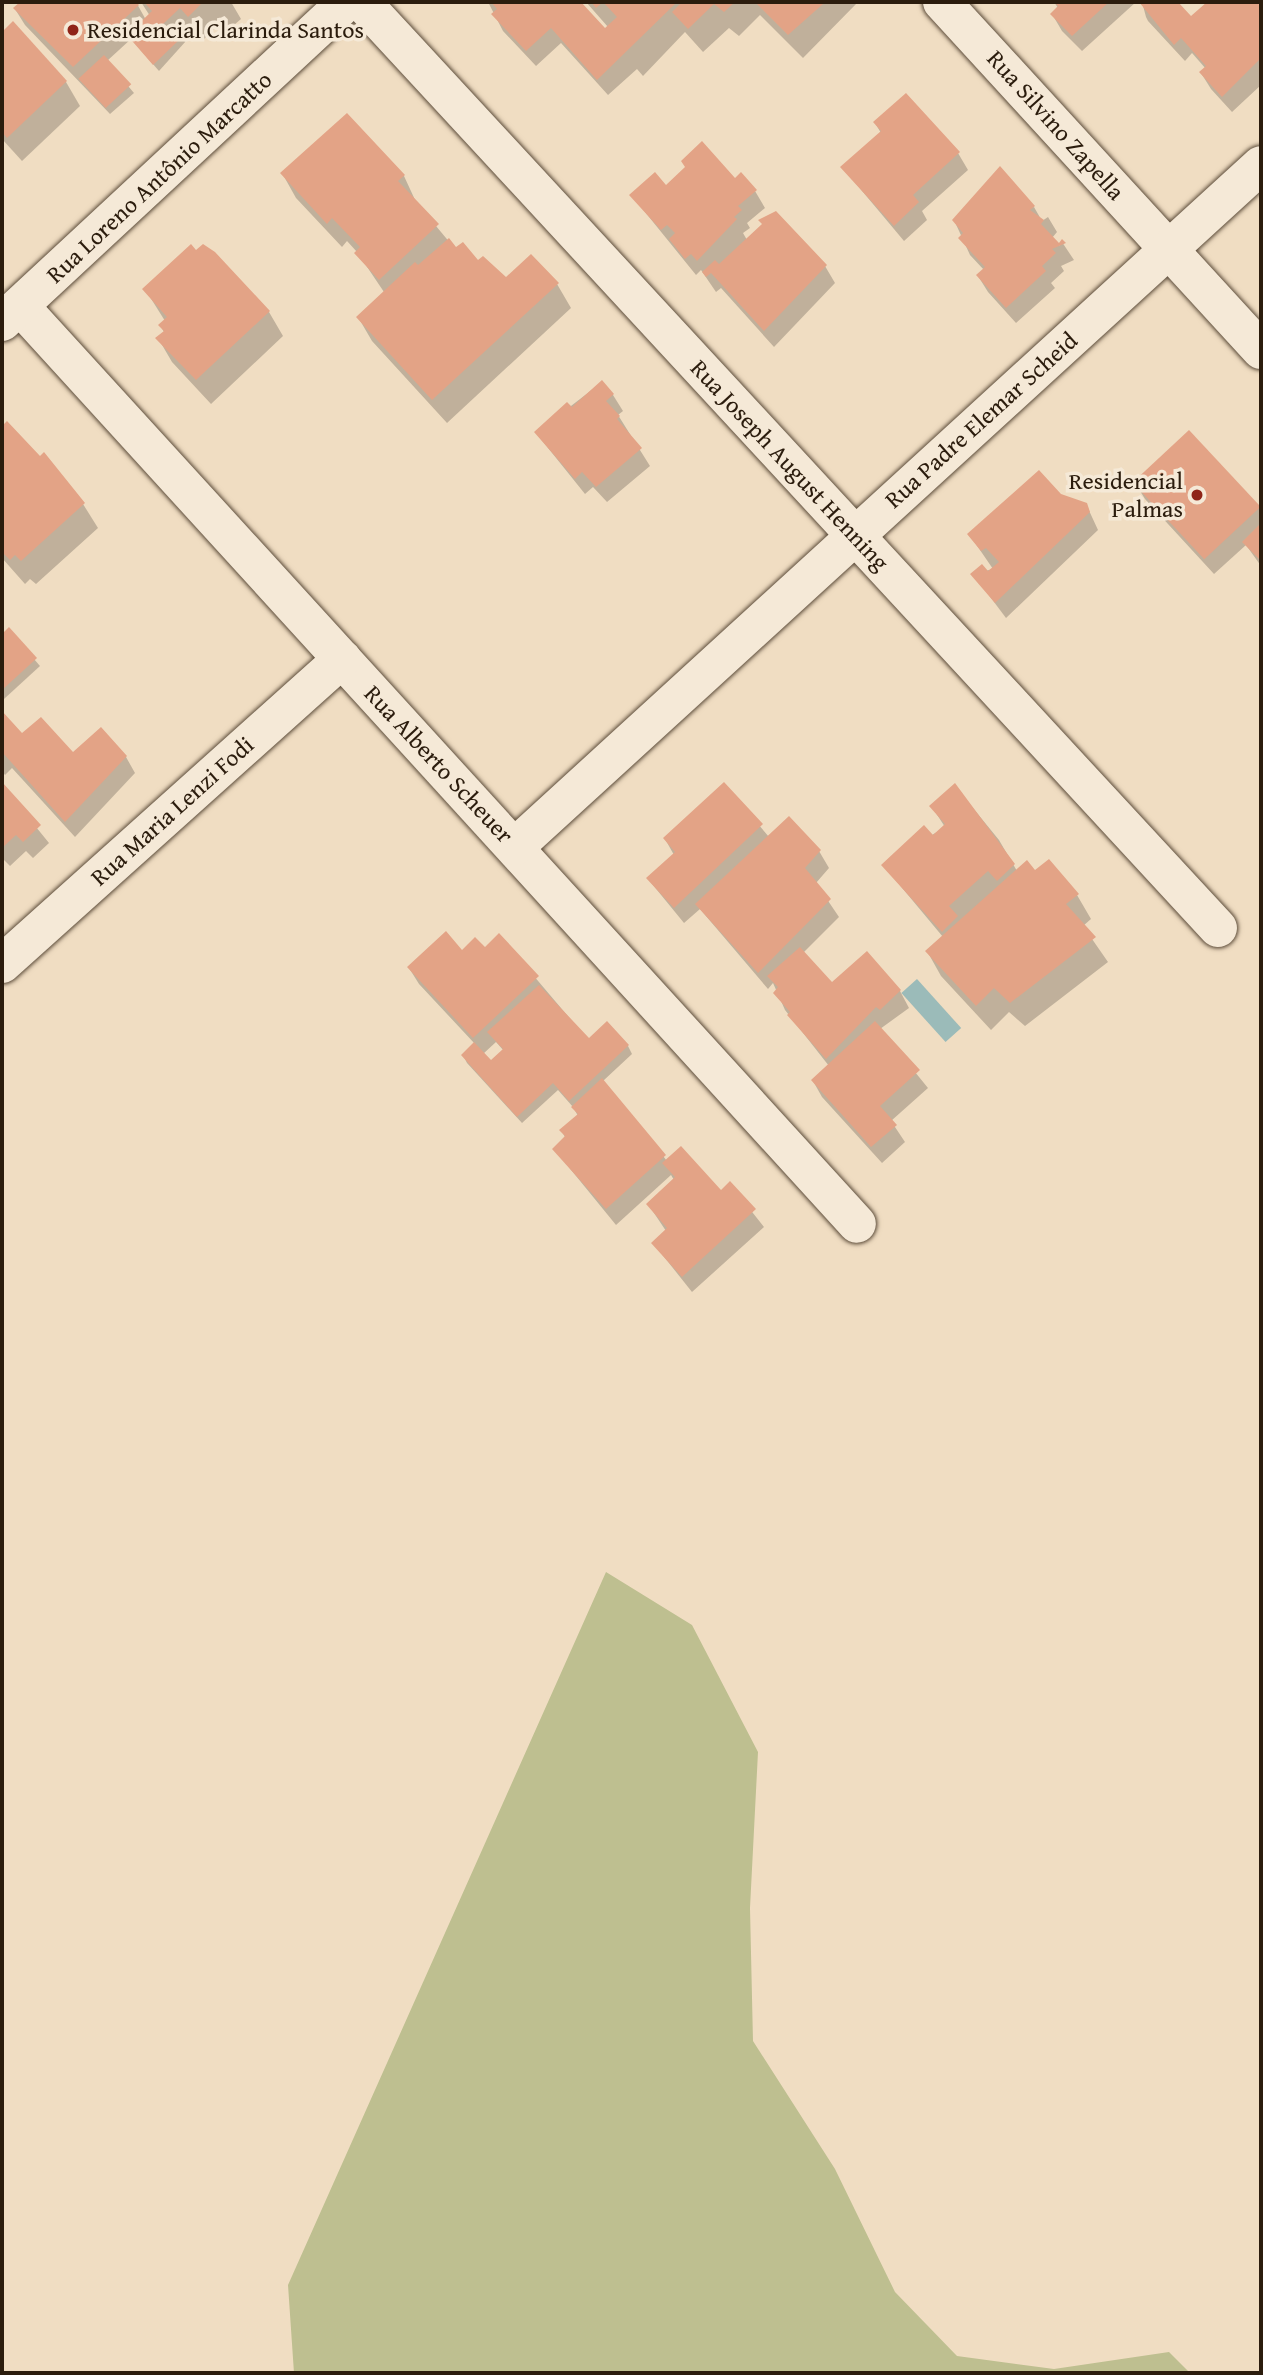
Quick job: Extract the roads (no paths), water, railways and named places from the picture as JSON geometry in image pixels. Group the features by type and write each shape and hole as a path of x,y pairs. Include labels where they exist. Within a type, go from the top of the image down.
{"street":[{"name":"Rua Loreno Antônio Marcatto","path":"11,314 346,2"},
{"name":"Rua Joseph August Henning","path":"362,2 1218,929"},
{"name":"Rua Silvino Zapella","path":"942,2 1261,350"},
{"name":"Rua Padre Elemar Scheid","path":"516,846 1261,165"},
{"name":"Rua Alberto Scheuer","path":"11,314 342,659 516,846 856,1224"},
{"name":"Rua Maria Lenzi Fodi","path":"2,964 342,659"}],"water":[{"path":"917,979 961,1028 946,1042 901,993"}],"place":[{"name":"Residencial Clarinda Santos","path":"73,30"},
{"name":"Residencial Palmas","path":"1197,495"}]}
